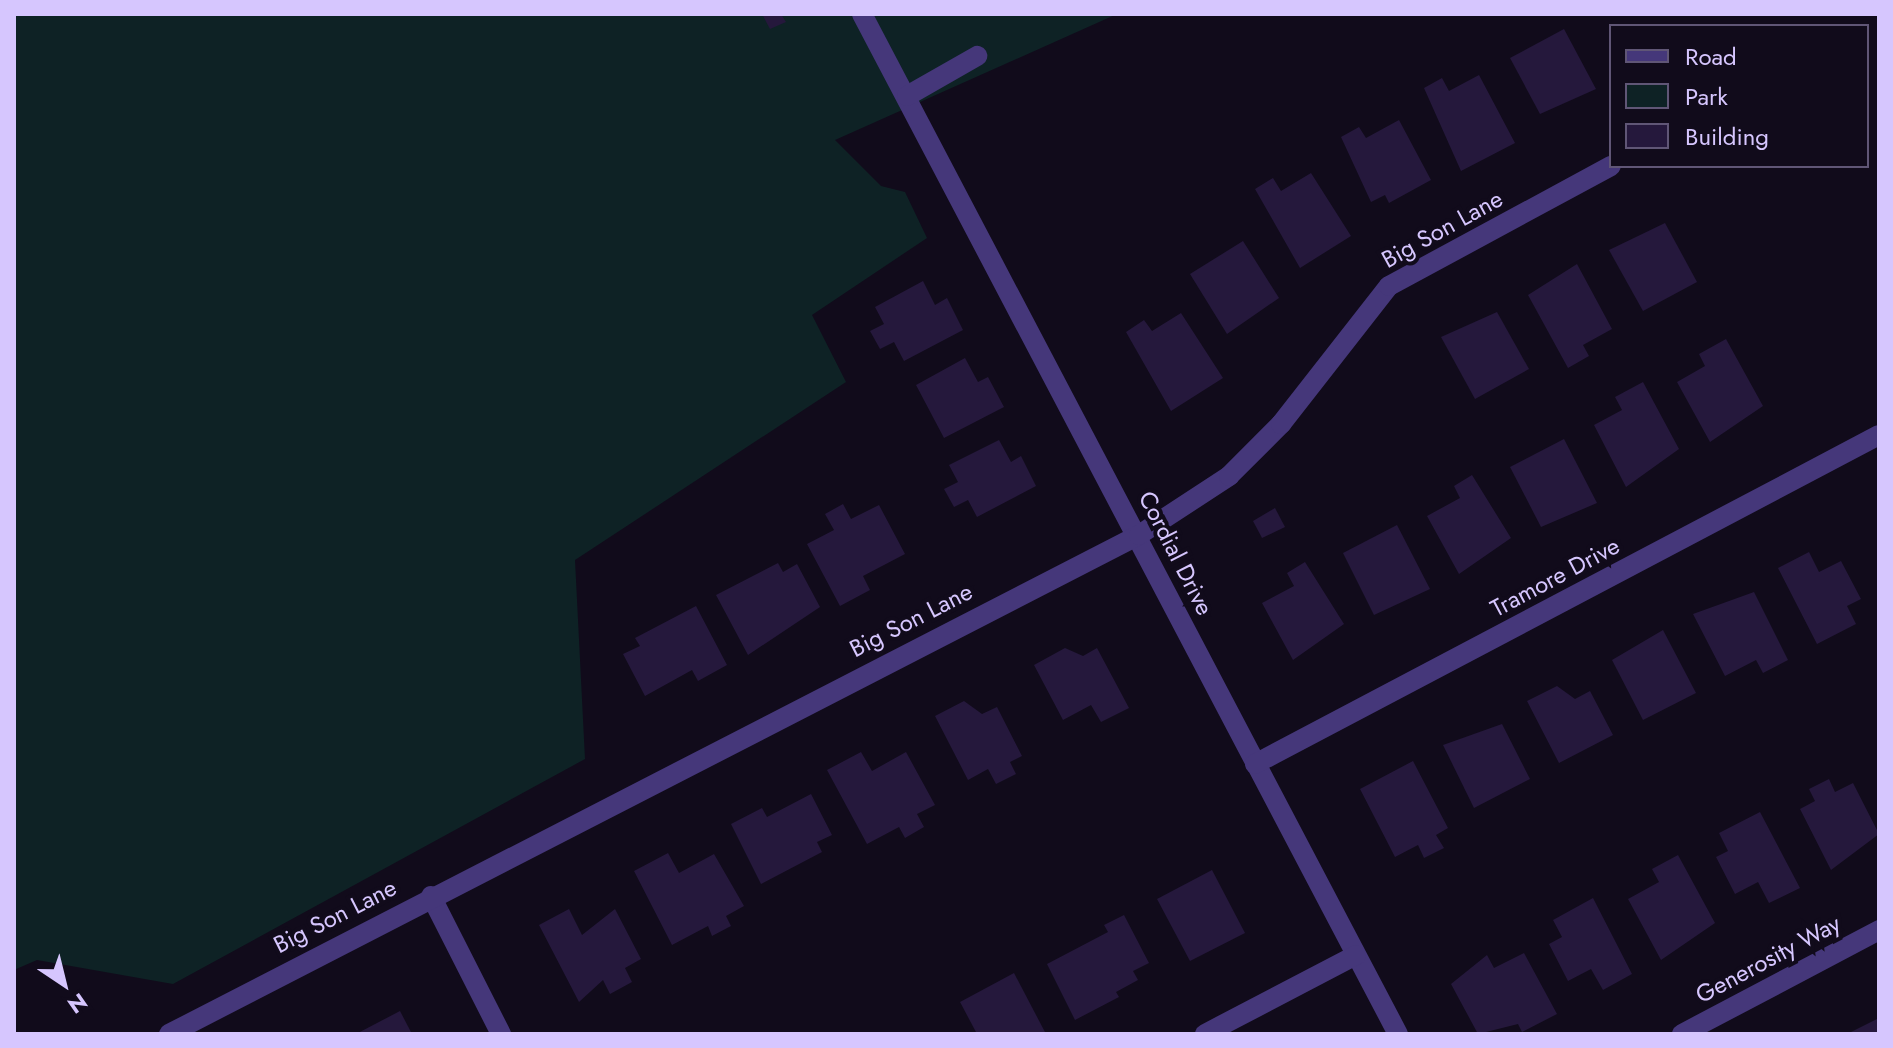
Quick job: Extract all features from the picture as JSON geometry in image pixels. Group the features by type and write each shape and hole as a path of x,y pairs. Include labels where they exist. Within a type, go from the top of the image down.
{"street":[{"name":"Cordial Drive","path":"862,14 1139,535 1255,764 1398,1034"},
{"path":"907,96 977,56"},
{"name":"Big Son Lane","path":"169,1034 431,896 1139,535 1229,476 1281,424 1389,286 1609,167"},
{"name":"Tramore Drive","path":"1255,764 1879,435"},
{"path":"431,896 501,1034"},
{"name":"Generosity Way","path":"1682,1034 1879,930"},
{"path":"1205,1034 1356,955"}],"green space":[{"path":"14,14 1117,14 835,140 881,186 905,192 927,238 812,315 846,382 575,560 585,759 173,984 37,960 14,970"}],"building":[{"path":"762,14 781,14 786,22 770,29"},
{"path":"1564,29 1596,89 1540,114 1510,58"},
{"path":"1479,75 1515,143 1461,171 1424,88 1442,78 1449,91"},
{"path":"1399,120 1431,180 1389,203 1385,195 1371,202 1341,137 1359,127 1366,138"},
{"path":"1311,173 1351,236 1300,268 1255,189 1273,178 1281,191"},
{"path":"1665,223 1697,282 1643,311 1609,250"},
{"path":"1243,241 1279,298 1227,334 1190,274"},
{"path":"1577,264 1612,329 1583,345 1589,356 1568,368 1528,295"},
{"path":"923,281 935,305 947,298 963,330 904,361 894,342 880,349 870,331 884,324 875,307"},
{"path":"1497,312 1529,369 1475,399 1441,337"},
{"path":"1181,313 1223,378 1171,411 1126,332 1144,320 1152,331"},
{"path":"1726,339 1763,406 1710,442 1677,382 1705,366 1699,354"},
{"path":"965,358 978,382 988,377 1004,407 944,438 916,385"},
{"path":"1643,382 1679,449 1626,487 1594,425 1622,410 1615,397"},
{"path":"1564,439 1597,503 1541,527 1510,467"},
{"path":"999,440 1011,462 1021,456 1036,486 977,517 968,500 954,507 944,489 958,482 949,465"},
{"path":"1472,475 1511,538 1459,574 1427,516 1460,498 1454,486"},
{"path":"843,504 851,519 879,505 905,554 863,576 870,590 840,606 807,544 834,530 825,514"},
{"path":"1275,508 1285,527 1262,538 1253,521"},
{"path":"1397,525 1430,589 1374,615 1343,553"},
{"path":"1809,552 1819,572 1841,561 1861,599 1847,606 1856,624 1817,644 1778,568"},
{"path":"1305,562 1344,624 1293,660 1262,603 1294,586 1287,573"},
{"path":"778,563 783,572 797,564 820,607 748,655 716,595"},
{"path":"1754,592 1788,660 1763,673 1756,660 1725,676 1693,614"},
{"path":"696,606 727,665 698,681 692,670 645,696 623,654 640,646 635,638"},
{"path":"1663,630 1696,693 1643,720 1612,660"},
{"path":"1065,648 1083,656 1097,648 1129,708 1101,722 1091,705 1063,720 1034,665"},
{"path":"1557,686 1575,699 1590,691 1613,735 1559,763 1527,701"},
{"path":"964,701 982,714 997,707 1022,756 1010,762 1016,774 996,784 988,769 968,780 935,716"},
{"path":"1502,724 1530,779 1474,808 1443,745"},
{"path":"861,752 872,771 906,752 935,805 917,814 924,827 905,838 899,827 867,844 827,770"},
{"path":"1413,761 1448,828 1436,835 1444,848 1424,858 1418,845 1395,857 1360,789"},
{"path":"1829,779 1835,792 1853,783 1879,834 1831,870 1800,809 1815,801 1809,789"},
{"path":"811,794 832,835 817,842 822,852 761,884 731,824 762,808 767,817"},
{"path":"1760,812 1800,888 1769,903 1758,882 1735,894 1716,857 1728,851 1719,833"},
{"path":"668,853 679,873 714,854 744,906 726,916 731,926 712,936 708,926 672,945 634,871"},
{"path":"1678,855 1715,923 1661,960 1628,899 1659,882 1652,869"},
{"path":"1212,870 1245,933 1190,961 1157,899"},
{"path":"1593,898 1632,974 1603,990 1591,969 1568,981 1549,944 1562,937 1553,920"},
{"path":"569,909 582,935 615,909 641,959 625,968 632,982 610,994 603,980 579,1002 539,925"},
{"path":"1124,915 1149,963 1133,971 1138,980 1116,992 1119,997 1075,1020 1047,964 1108,932 1104,925"},
{"path":"1524,953 1557,1014 1522,1032 1518,1024 1478,1034 1451,984 1487,955 1494,968"},
{"path":"1014,973 1046,1034 977,1034 960,1002"},
{"path":"400,1011 412,1034 356,1034"},
{"path":"1877,1019 1879,1034 1847,1034"}]}
